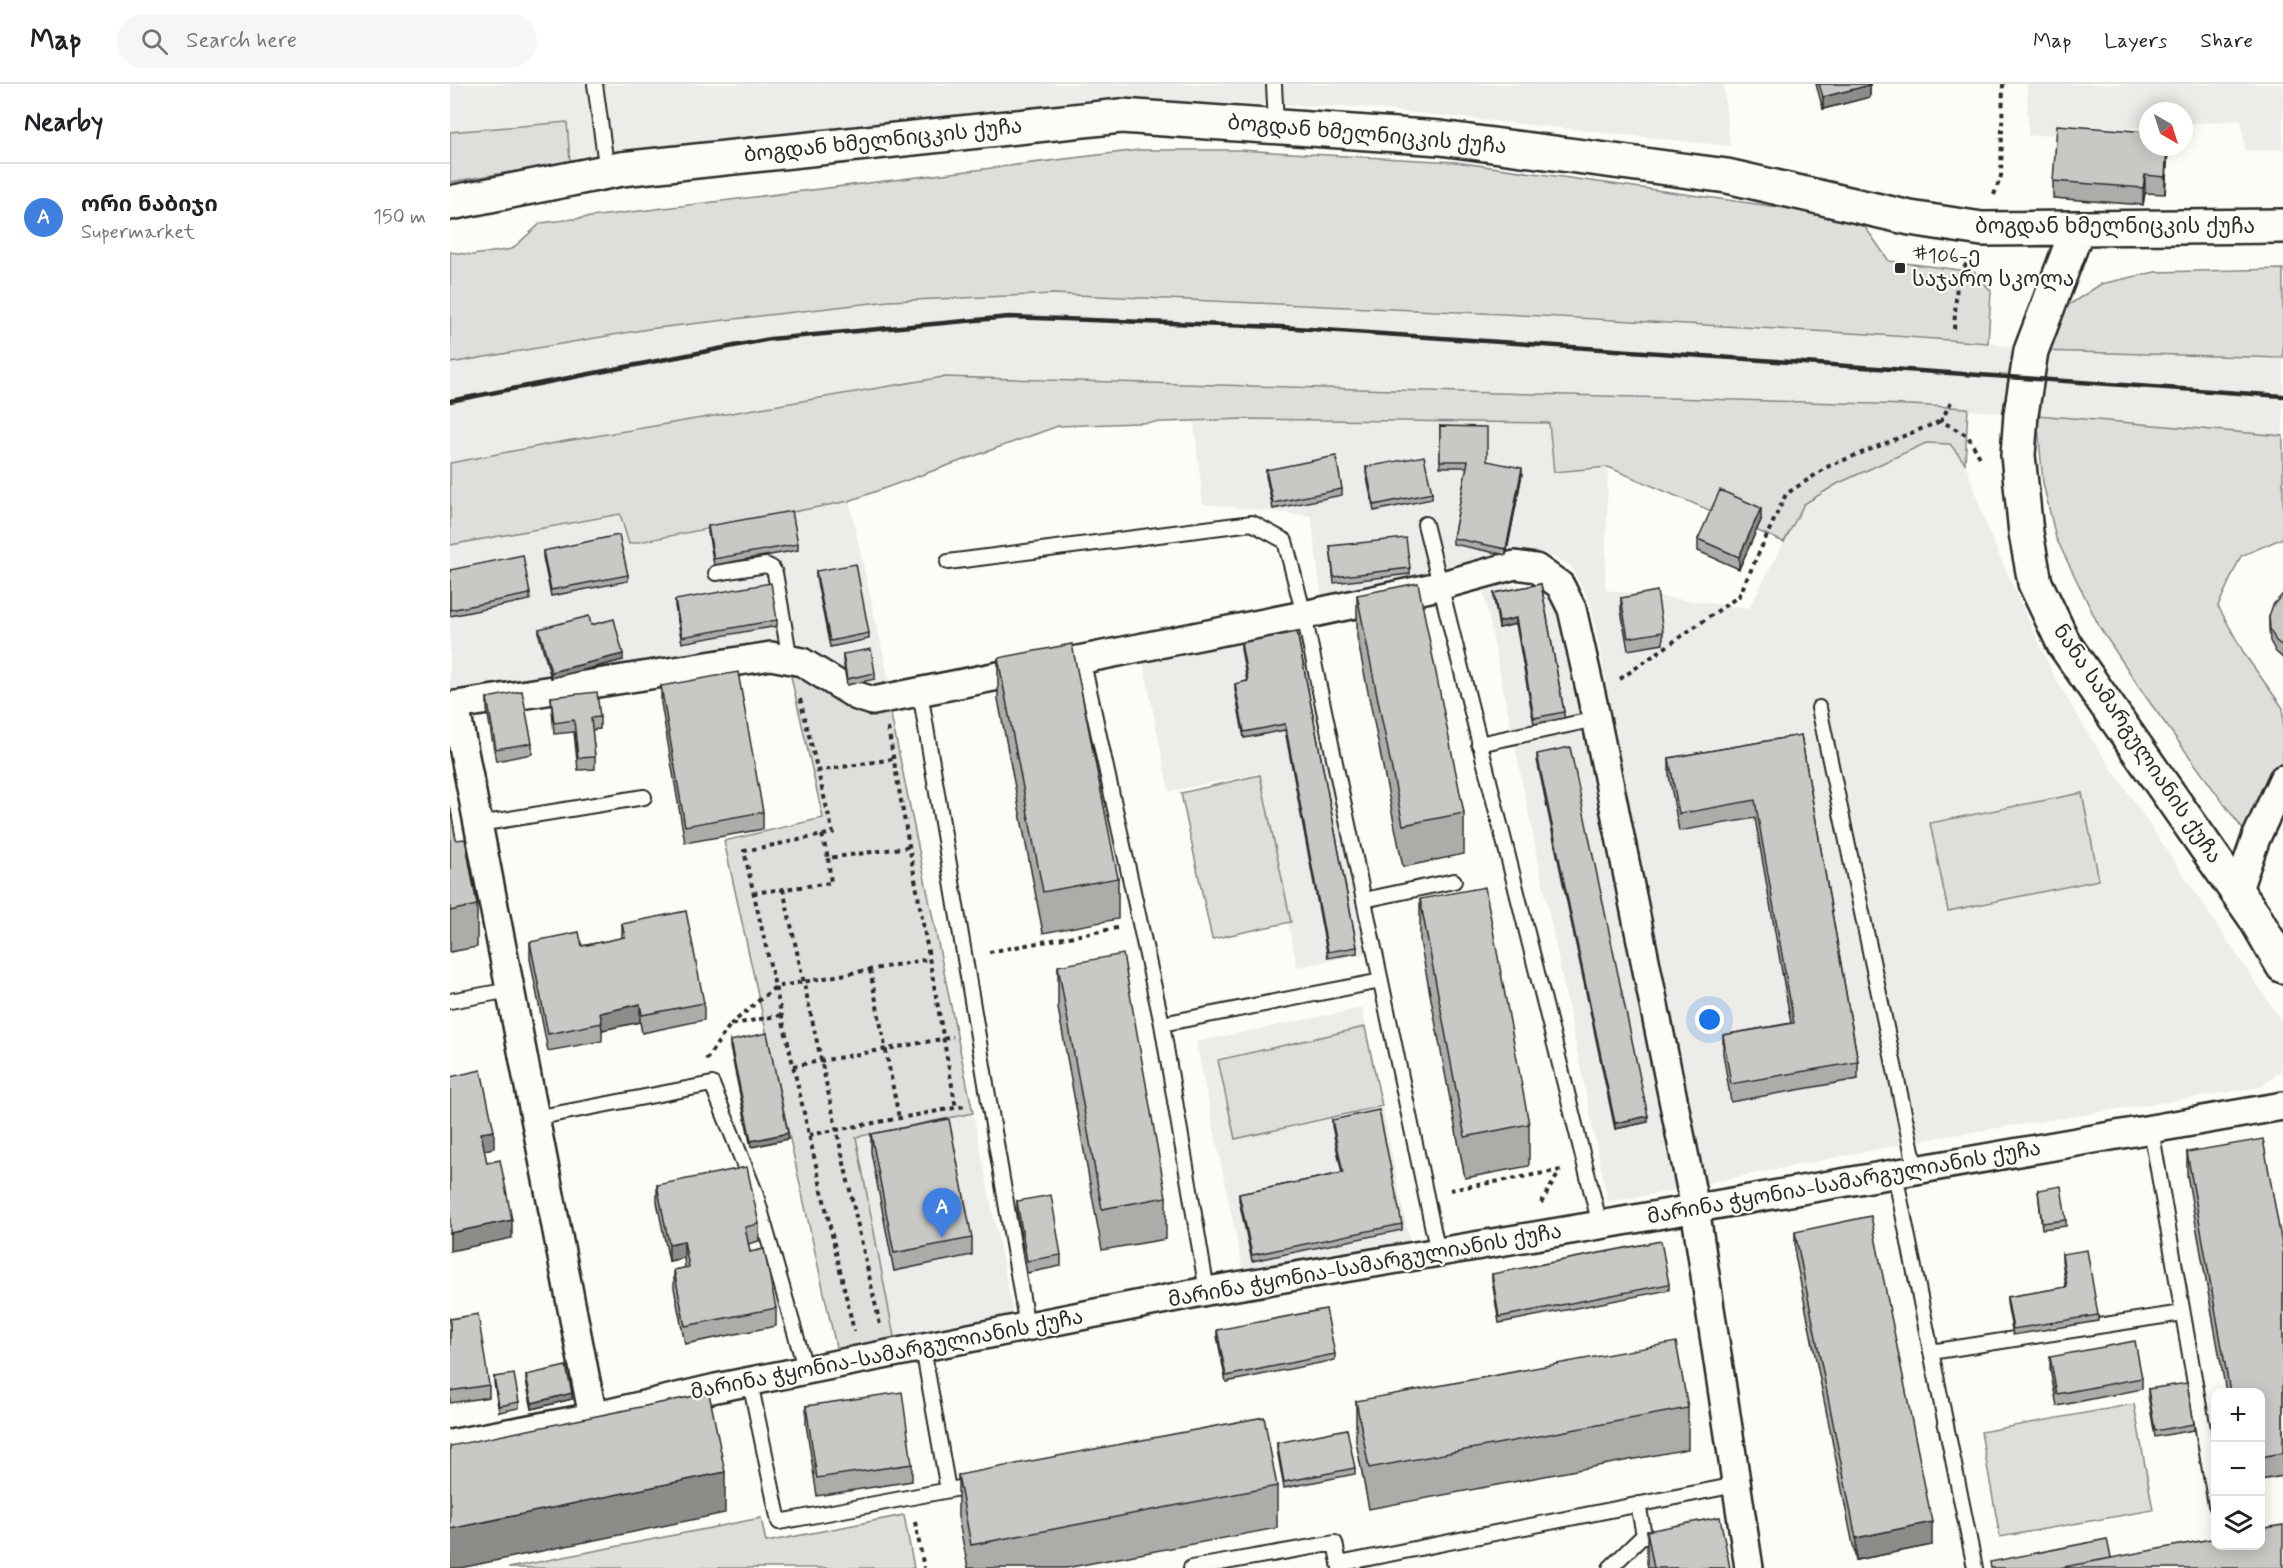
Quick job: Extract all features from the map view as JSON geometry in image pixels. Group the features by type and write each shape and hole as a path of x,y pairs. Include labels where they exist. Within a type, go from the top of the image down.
{"main road":[{"name":"ბოგდან ხმელნიცკის ქუჩა","path":"450,203 607,172 1121,116 1440,138 1727,176 1910,218 1982,229 2077,230 2283,226"},
{"name":"ნანა სამარგულიანის ქუჩა","path":"2077,230 2031,351 2021,414 2018,455 2026,533 2035,582 2064,644 2237,892 2283,966"}],"street":[{"path":"593,1417 479,824 453,705 771,656 802,662 857,696 873,701 1304,615 1439,586 1515,565 1536,568 1560,585 1572,609 1695,1208 1749,1568"},
{"path":"2237,892 2256,838 2283,779"},
{"name":"მარინა ჭყონია-სამარგულიანის ქუჩა","path":"450,1444 593,1417 750,1382 1207,1291 2283,1106"}],"lane":[{"path":"595,84 607,172"},
{"path":"1274,84 1276,125"},
{"path":"948,562 1252,524 1286,541 1304,615 1438,1253"},
{"path":"1425,524 1600,1225"},
{"path":"716,573 766,566 772,568 775,573 790,660"},
{"path":"1082,658 1138,924 1162,1024 1207,1291"},
{"path":"920,692 1027,1327"},
{"path":"1819,708 1905,1172 1931,1352 1976,1568"},
{"path":"1479,744 1594,709"},
{"path":"479,824 644,797"},
{"path":"1364,900 1454,881"},
{"path":"1162,1024 1381,981"},
{"path":"450,1001 510,990"},
{"path":"535,1118 712,1084 755,1192 806,1371"},
{"path":"2151,1129 2214,1496"},
{"path":"1931,1352 2182,1313"},
{"path":"923,1348 948,1490"},
{"path":"750,1382 779,1522 994,1482"},
{"path":"1191,1568 1335,1543 1340,1566 1638,1503 1736,1485"},
{"path":"1610,1568 1644,1535 1638,1503"}],"path":[{"path":"1954,329 1957,283 1982,229 2001,176 2003,84"},
{"path":"1594,709 1739,596 1786,494 1829,466 1941,422"},
{"path":"790,660 833,833 744,851 809,1135 874,1357"},
{"path":"883,699 956,1108"},
{"path":"817,771 893,759"},
{"path":"753,893 831,883 822,835"},
{"path":"828,858 909,847"},
{"path":"783,889 837,1130 874,1357"},
{"path":"964,956 1138,924"},
{"path":"686,1089 730,1025 775,987 929,959"},
{"path":"870,970 899,1118"},
{"path":"730,1025 781,1015"},
{"path":"793,1066 977,1033"},
{"path":"809,1135 989,1102"},
{"path":"1426,1194 1585,1166"},
{"path":"910,1497 924,1568"}],"shaded area":[{"path":"450,84 1723,84 1730,146 1359,107 1127,101 863,126 570,162 567,122 450,132"},
{"path":"2027,84 2283,84 2283,149 2245,151 2241,120 2193,123 2193,102 2139,102 2139,128 2028,136"},
{"path":"567,122 570,162 450,182 450,132"},
{"path":"1139,150 1238,150 1455,162 1785,208 1863,224 1889,261 1975,272 1991,291 1988,343 1503,314 1053,294 889,301 648,329 450,363 450,252 473,255 512,249 541,223"},
{"path":"2283,269 2283,358 2041,351 2046,328 2070,304 2101,284 2155,272"},
{"path":"1053,294 1276,303 1867,334 1988,343 2031,351 2283,358 2283,436 1910,405 943,377 450,463 450,363 648,329 889,301"},
{"path":"943,377 1968,408 1965,463 1950,444 1926,443 1837,484 1804,504 1784,542 1608,467 1554,472 1549,423 1244,419 1058,426 849,501 629,544 620,514 450,545 450,463"},
{"path":"2037,415 2283,436 2283,538 2241,556 2218,606 2245,655 2283,708 2283,761 2244,831 2148,700 2100,628 2056,538 2043,483"},
{"path":"1244,419 1550,423 1555,472 1608,467 1605,590 1749,608 1804,504 1837,484 1926,443 1950,444 1965,463 1989,533 2054,676 2087,732 2283,1023 2283,1062 2280,1072 2261,1087 1939,1137 1702,1184 1591,604 1570,565 1546,554 1520,554 1322,601 1311,516 1203,504 1194,422"},
{"path":"849,501 891,689 873,693 779,648 753,645 450,698 450,545 620,514 629,544"},
{"path":"1482,585 1519,585 1544,591 1559,601 1678,1190 1608,1202"},
{"path":"1302,623 1368,953 1297,967 1258,774 1169,791 1142,656"},
{"path":"790,672 889,705 973,1113 856,1137 895,1342 838,1356 724,841 823,818"},
{"path":"1260,775 1291,922 1212,939 1181,793"},
{"path":"2082,793 2099,880 1948,911 1930,823"},
{"path":"1362,1008 1410,1243 1244,1275 1196,1042"},
{"path":"1365,1027 1382,1106 1235,1139 1218,1060"},
{"path":"973,1113 1015,1323 895,1342 856,1137"},
{"path":"2134,1404 2153,1510 2000,1537 1981,1432"},
{"path":"904,1515 914,1568 508,1568 761,1518 766,1542"}],"building":[{"path":"1819,84 1870,84 1870,85 1823,97"},
{"path":"2057,125 2139,131 2139,156 2166,156 2165,177 2145,175 2143,188 2053,181"},
{"path":"1440,426 1487,427 1487,461 1522,468 1506,549 1453,538 1468,461 1440,461"},
{"path":"1336,456 1342,489 1273,503 1266,470"},
{"path":"1424,456 1432,493 1374,505 1366,467"},
{"path":"1720,490 1761,508 1739,557 1698,539"},
{"path":"792,511 798,544 714,559 708,526"},
{"path":"619,535 628,575 551,590 543,551"},
{"path":"1406,538 1410,568 1334,577 1330,546"},
{"path":"523,555 530,594 450,610 450,570"},
{"path":"856,564 869,633 830,641 816,571"},
{"path":"771,583 777,620 682,637 675,600"},
{"path":"1418,583 1464,813 1403,825 1357,595"},
{"path":"1541,584 1564,712 1534,718 1516,618 1499,622 1494,593"},
{"path":"1657,591 1663,632 1628,638 1621,598"},
{"path":"2283,594 2283,646 2276,641 2270,629 2269,616 2273,605"},
{"path":"589,616 591,625 614,619 623,654 551,672 539,629"},
{"path":"1297,632 1357,947 1328,952 1285,724 1244,732 1235,684 1248,681 1241,643"},
{"path":"1072,644 1118,878 1043,892 998,658"},
{"path":"871,649 875,673 847,679 843,654"},
{"path":"738,672 763,812 685,826 661,686"},
{"path":"522,691 532,743 496,749 487,698"},
{"path":"597,692 600,717 591,718 595,757 578,758 574,720 554,723 551,697"},
{"path":"1801,735 1858,1062 1731,1084 1723,1035 1794,1023 1755,800 1679,814 1669,758"},
{"path":"1570,747 1648,1116 1615,1123 1537,754"},
{"path":"450,806 456,840 465,839 477,905 450,911"},
{"path":"1485,887 1529,1124 1465,1137 1420,899"},
{"path":"686,911 704,1003 642,1015 640,1004 600,1013 602,1023 548,1034 530,942 579,932 582,946 625,937 622,924"},
{"path":"1123,954 1166,1197 1102,1209 1058,966"},
{"path":"767,1033 788,1133 751,1141 730,1041"},
{"path":"481,1070 494,1131 481,1133 487,1163 500,1160 512,1220 450,1233 450,1077"},
{"path":"1379,1110 1402,1224 1252,1255 1239,1194 1343,1173 1332,1120"},
{"path":"949,1119 972,1238 894,1253 871,1134"},
{"path":"2263,1139 2283,1250 2283,1453 2265,1456 2265,1388 2229,1388 2187,1152"},
{"path":"747,1167 759,1224 745,1227 750,1252 764,1249 776,1308 685,1326 674,1270 689,1267 684,1241 669,1244 657,1185"},
{"path":"2061,1186 2066,1220 2042,1223 2038,1190"},
{"path":"1051,1195 1061,1255 1027,1261 1017,1201"},
{"path":"1871,1216 1932,1522 1856,1538 1795,1232"},
{"path":"1661,1241 1669,1284 1499,1317 1492,1274"},
{"path":"2087,1250 2098,1315 2013,1329 2007,1297 2067,1287 2062,1254"},
{"path":"1326,1309 1335,1354 1226,1376 1217,1330"},
{"path":"478,1314 489,1385 450,1391 450,1319"},
{"path":"2135,1341 2142,1378 2057,1394 2050,1357"},
{"path":"1676,1342 1688,1408 1369,1468 1356,1401"},
{"path":"566,1366 572,1393 532,1403 526,1375"},
{"path":"514,1374 519,1402 499,1406 494,1377"},
{"path":"2187,1383 2194,1424 2155,1431 2148,1389"},
{"path":"902,1392 912,1464 817,1478 806,1406"},
{"path":"709,1393 725,1472 450,1529 450,1446"},
{"path":"1264,1417 1277,1486 971,1545 958,1475"},
{"path":"1347,1429 1355,1468 1284,1482 1277,1443"},
{"path":"1720,1517 1730,1568 1654,1568 1647,1531"},
{"path":"2283,1525 2283,1568 2059,1568 2211,1539 2211,1550 2265,1550 2265,1528"},
{"path":"2107,1539 2111,1558 2059,1568 1991,1568 1990,1562"}],"railway":[{"path":"450,401 770,339 1009,317 1281,327 2283,396"}],"place":[{"name":"#106-ე საჯარო სკოლა","path":"1900,268"},
{"name":"ორი ნაბიჯი","path":"942,1238"}]}
